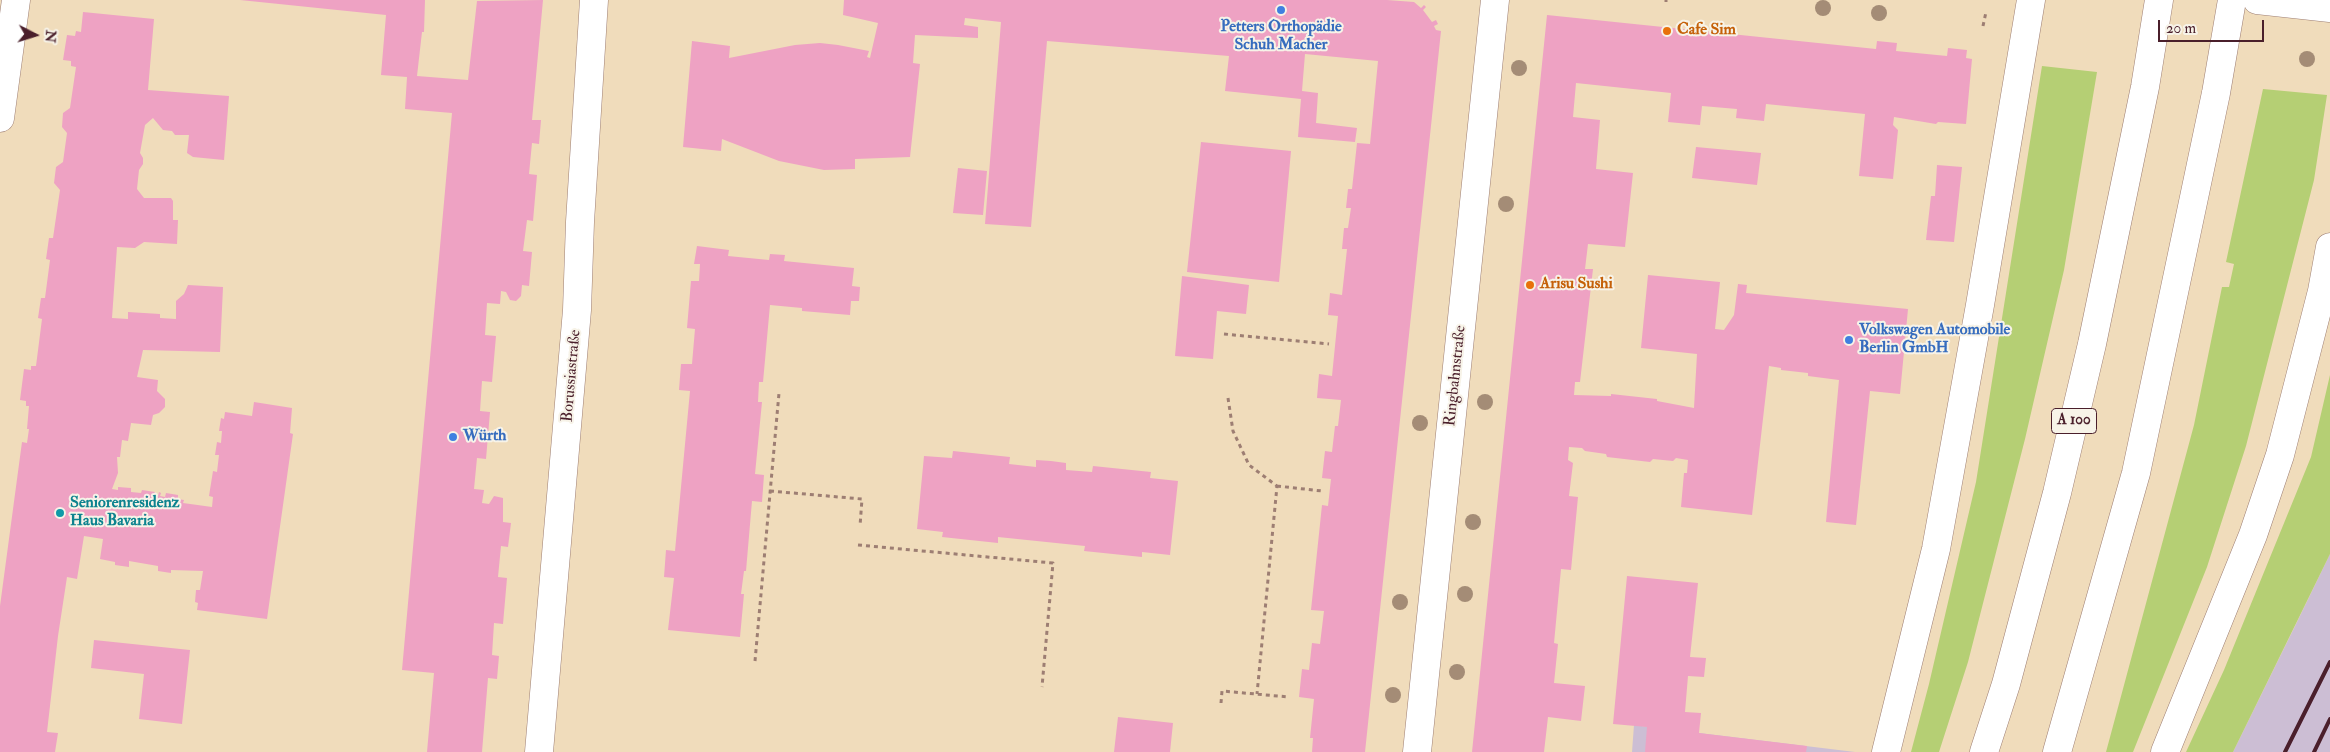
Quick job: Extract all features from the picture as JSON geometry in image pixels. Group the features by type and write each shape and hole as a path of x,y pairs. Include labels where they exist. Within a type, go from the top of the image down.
{"main road":[{"path":"0,118 16,0"},
{"name":"Borussiastraße","path":"539,752 577,310 580,222 594,0"},
{"name":"Ringbahnstraße","path":"1417,752 1495,0"},
{"path":"1886,752 1936,549 1982,296 2030,0"},
{"name":"A 100","path":"1984,752 2006,684 2061,474 2092,344 2145,86 2159,0"},
{"path":"2057,752 2136,473 2216,93 2232,0"},
{"path":"2257,0 2330,8"},
{"path":"2164,752 2253,535 2280,455 2322,291 2330,248"}],"path":[{"path":"1983,26 1986,12"},
{"path":"1224,334 1329,344"},
{"path":"755,660 779,393"},
{"path":"1228,398 1233,431 1249,464 1277,486 1322,491"},
{"path":"1257,694 1277,486"},
{"path":"770,491 862,499 860,526"},
{"path":"858,545 1053,563 1042,687"},
{"path":"1221,703 1222,691 1289,697"}],"shaded area":[{"path":"2330,554 2330,752 2233,752 2297,622"},
{"path":"1634,725 1699,733 1855,752 1632,752"}],"green space":[{"path":"2042,66 2097,72 2064,270 2025,439 1968,662 1939,752 1911,752 1929,684 1976,482"},
{"path":"2263,89 2327,95 2314,180 2246,446 2207,567 2133,752 2106,752 2194,425 2222,287 2229,287 2234,264 2226,262"},
{"path":"2330,375 2330,554 2233,752 2186,752 2224,670 2311,457"}],"building":[{"path":"240,0 425,0 424,32 422,32 417,76 468,80 477,1 543,0 532,120 541,120 539,144 532,143 529,174 537,175 533,221 527,220 523,251 532,252 529,286 522,285 521,296 516,301 510,300 506,292 501,291 500,304 487,303 485,335 496,336 492,382 482,381 480,411 490,412 486,459 477,458 474,489 484,490 482,503 489,504 494,496 503,498 503,522 511,523 508,547 501,546 498,577 507,578 503,624 494,623 492,655 499,656 497,679 488,678 482,752 427,752 434,673 402,670 452,113 405,109 407,77 381,75 386,15"},
{"path":"844,0 1387,0 1414,2 1421,8 1424,5 1426,7 1423,10 1432,22 1436,20 1438,24 1434,26 1436,30 1441,31 1365,752 1312,752 1313,738 1310,738 1314,699 1299,697 1302,669 1309,670 1312,643 1320,644 1324,611 1311,610 1322,505 1328,506 1331,479 1322,478 1325,451 1332,452 1341,400 1317,398 1319,374 1332,376 1338,316 1328,315 1330,293 1342,295 1347,249 1342,249 1344,228 1348,228 1351,208 1346,208 1348,189 1352,189 1357,143 1370,144 1378,61 1305,54 1302,91 1318,93 1316,123 1357,128 1355,142 1298,137 1301,99 1225,91 1229,56 1047,41 1031,227 985,224 1001,22 965,18 964,25 978,27 978,38 915,35 913,63 920,64 910,157 855,159 855,169 824,170 779,161 722,139 721,151 683,147 692,41 730,46 729,58 795,45 820,43 869,51 867,57 870,58 878,23 843,15"},
{"path":"83,12 154,19 148,90 229,96 224,160 193,157 187,153 189,135 175,135 172,131 163,130 153,118 145,125 140,153 143,158 143,164 139,170 137,189 144,198 171,198 173,201 173,220 178,220 177,244 144,242 135,248 117,247 112,318 128,319 128,312 160,314 160,318 176,319 176,301 184,294 188,285 223,287 220,352 143,350 137,377 158,380 157,391 165,399 165,407 159,413 153,415 151,425 131,423 128,441 122,440 120,457 117,457 118,473 112,489 118,490 118,487 131,488 131,492 141,493 142,490 155,492 154,495 158,496 159,492 161,493 160,496 165,497 166,493 178,495 178,499 184,500 183,503 212,507 213,497 209,496 213,471 217,472 219,455 215,455 217,442 221,443 222,431 219,431 221,418 224,419 225,412 252,416 254,402 292,408 290,433 293,434 267,619 197,610 198,603 195,602 196,590 200,590 203,571 171,570 171,573 158,571 158,566 129,561 129,567 115,565 115,562 100,559 103,539 84,536 77,579 67,577 58,636 47,732 58,733 55,752 0,752 0,606 22,442 27,443 29,429 27,429 29,406 26,406 26,401 20,400 24,369 31,370 31,366 36,366 42,319 38,318 41,298 45,298 50,260 46,259 49,238 53,238 60,190 54,183 56,167 63,162 67,133 62,127 63,113 70,108 76,67 71,66 71,61 63,60 67,35 75,36 76,31 81,32"},
{"path":"1547,15 1876,49 1877,41 1897,43 1896,51 1947,56 1948,48 1967,50 1966,58 1972,59 1966,124 1938,122 1936,124 1894,117 1893,125 1898,130 1893,179 1859,176 1865,114 1766,104 1764,121 1736,118 1737,109 1702,106 1700,125 1668,122 1671,93 1576,83 1573,117 1600,120 1596,169 1633,173 1625,247 1588,244 1585,269 1593,269 1580,382 1575,382 1574,395 1611,396 1611,394 1657,399 1657,401 1694,408 1697,354 1641,348 1648,275 1720,282 1715,329 1724,330 1734,315 1738,284 1747,285 1746,293 1908,309 1900,394 1870,391 1856,525 1826,522 1839,380 1808,376 1808,373 1781,370 1781,368 1769,366 1752,515 1681,507 1684,473 1687,473 1688,460 1676,458 1673,461 1653,459 1650,462 1607,457 1606,454 1569,447 1568,460 1573,463 1569,496 1578,497 1571,570 1561,569 1554,643 1558,644 1554,683 1585,686 1581,721 1548,717 1544,752 1472,752"},
{"path":"1201,142 1291,151 1279,282 1187,272"},
{"path":"1696,147 1761,153 1757,185 1692,178"},
{"path":"1937,165 1962,167 1954,242 1926,240 1931,196 1935,196"},
{"path":"958,168 987,171 983,215 953,213"},
{"path":"697,246 729,250 728,256 769,260 770,254 785,255 784,261 854,268 852,286 860,287 859,301 851,301 850,315 802,311 802,308 770,305 763,382 759,382 758,402 762,402 755,474 764,475 762,502 752,501 746,571 744,571 741,594 744,594 740,637 668,630 674,578 664,577 666,550 675,551 690,391 679,390 681,364 692,364 695,329 687,328 691,281 699,281 700,264 694,264"},
{"path":"1182,276 1249,285 1246,314 1217,311 1213,359 1175,356"},
{"path":"953,451 1010,457 1009,464 1036,467 1036,460 1051,461 1066,463 1066,470 1092,472 1093,466 1151,472 1150,478 1178,481 1170,555 1142,552 1142,557 1084,551 1085,546 998,537 998,543 942,537 943,532 917,529 924,456 952,458"},
{"path":"1627,576 1698,583 1690,657 1706,658 1704,677 1688,676 1685,712 1701,713 1699,733 1807,746 1806,752 1645,752 1647,727 1613,724"},
{"path":"94,640 190,650 182,724 139,719 144,674 91,668"},
{"path":"1118,717 1173,723 1170,752 1114,752"}],"railway":[{"path":"2285,752 2330,662"},
{"path":"2314,752 2330,719"}],"place":[{"name":"Petters Orthopädie Schuh Macher","path":"1281,10"},
{"name":"Cafe Sim","path":"1667,31"},
{"name":"Arisu Sushi","path":"1530,285"},
{"name":"Volkswagen Automobile Berlin GmbH","path":"1849,340"},
{"name":"Würth","path":"453,437"},
{"name":"Seniorenresidenz Haus Bavaria","path":"60,513"}]}
